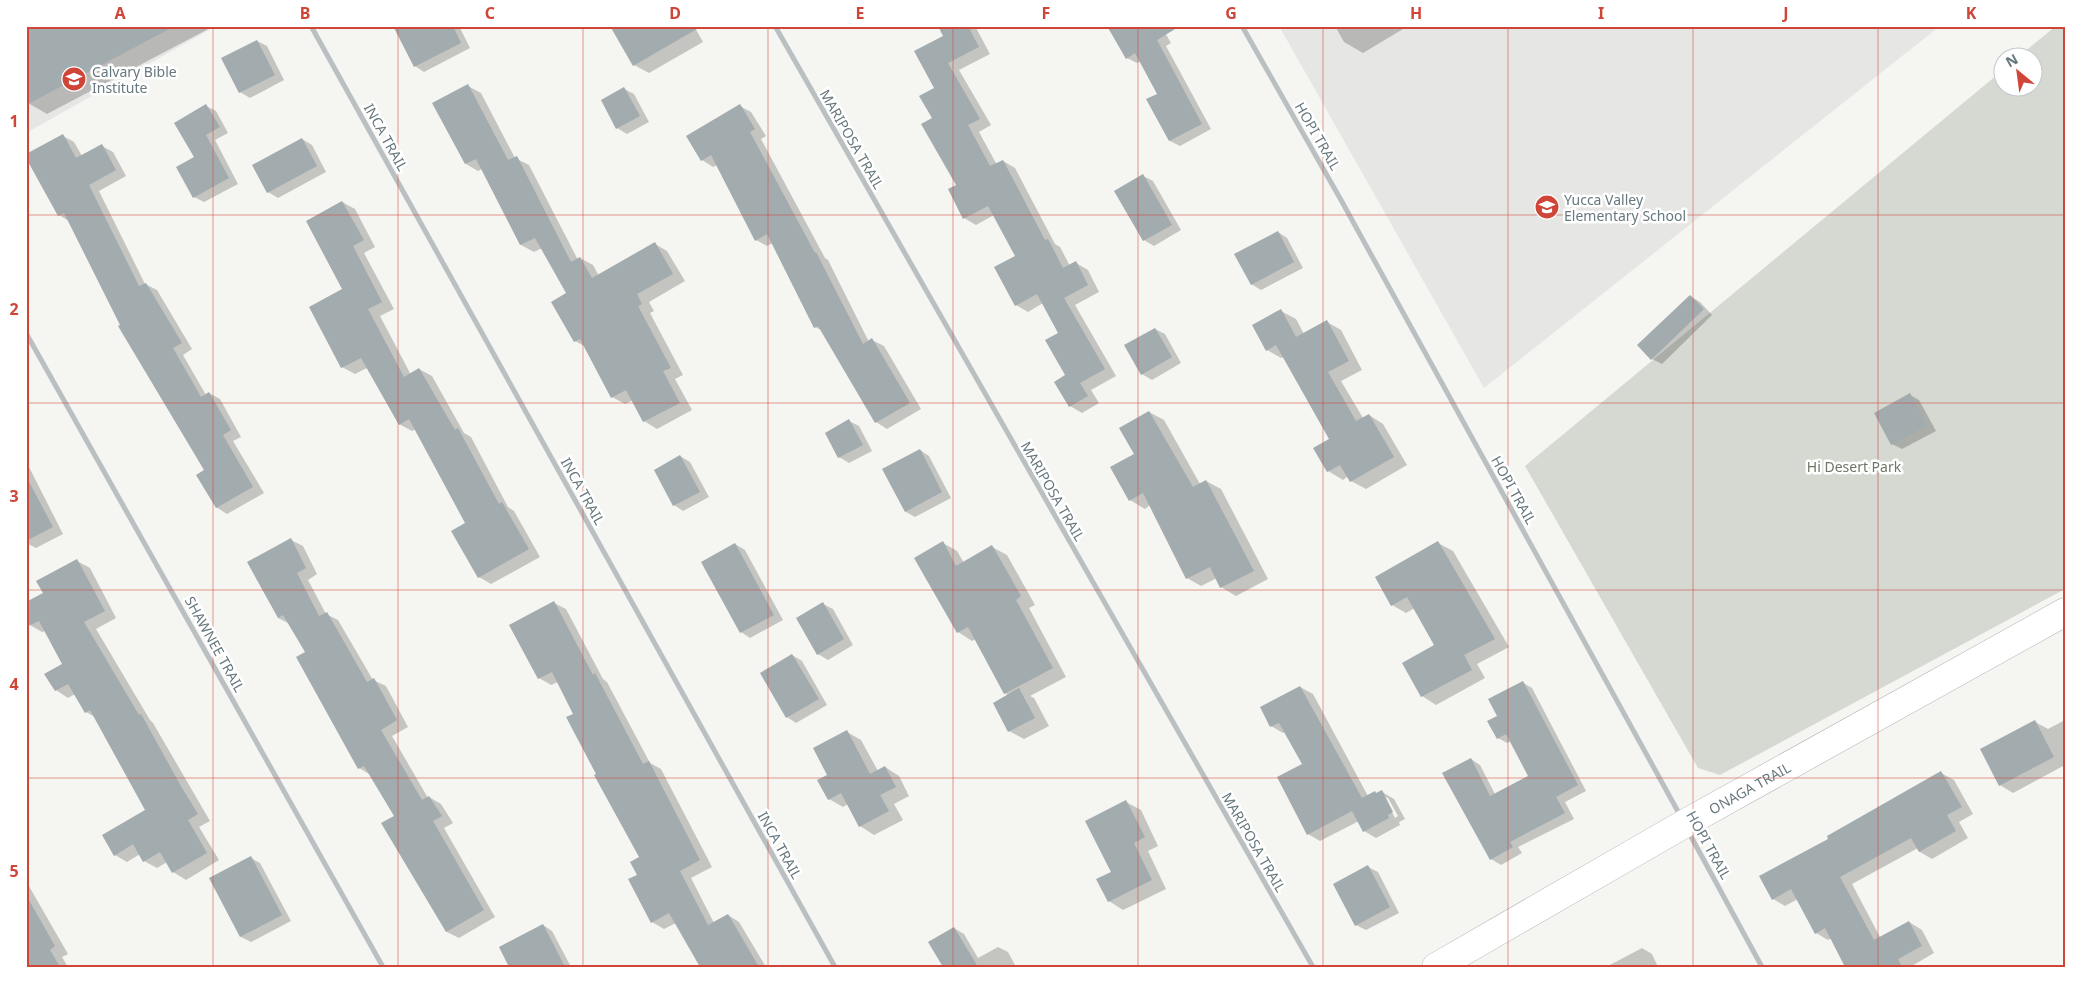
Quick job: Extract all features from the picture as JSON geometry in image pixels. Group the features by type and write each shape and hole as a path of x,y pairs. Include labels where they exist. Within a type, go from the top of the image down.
{"street":[{"name":"INCA TRAIL","path":"311,26 836,967"},
{"name":"MARIPOSA TRAIL","path":"775,26 1312,967"},
{"name":"HOPI TRAIL","path":"1242,26 1346,208 1762,967"},
{"name":"SHAWNEE TRAIL","path":"26,333 384,967"},
{"name":"ONAGA TRAIL","path":"1436,967 1684,824 2065,612"}],"shaded area":[{"name":"Calvary Bible Institute","path":"26,26 216,26 26,133"},
{"name":"Yucca Valley Elementary School","path":"1279,26 1940,26 1484,388"}],"green space":[{"name":"Hi Desert Park","path":"2056,26 2065,28 2065,589 1720,775 1698,768 1525,466 1994,77 1994,98 2044,98 2044,48 2029,48"}],"building":[{"path":"26,26 175,26 26,105"},
{"path":"393,26 453,26 461,43 414,67"},
{"path":"610,26 702,26 633,66"},
{"path":"938,26 968,26 979,47 948,63 980,119 968,125 990,166 1003,160 1045,240 1048,239 1063,268 1076,261 1088,285 1064,298 1105,369 1080,383 1088,396 1069,407 1054,382 1065,375 1045,340 1058,333 1037,294 1015,306 994,267 1015,256 988,206 963,219 948,189 956,185 921,124 932,118 919,96 934,88 914,51 943,36"},
{"path":"1107,26 1180,26 1157,40 1202,124 1169,141 1146,99 1157,94 1135,53 1126,59"},
{"path":"257,40 275,75 239,93 221,58"},
{"path":"468,84 508,160 517,156 571,262 580,257 592,278 655,242 673,274 637,294 642,304 638,306 671,368 663,371 680,403 643,422 626,390 611,398 580,339 574,342 551,302 566,293 535,238 520,245 476,159 465,164 432,103"},
{"path":"624,87 640,116 616,129 601,100"},
{"path":"206,104 220,127 206,135 229,178 193,198 176,167 194,157 174,123"},
{"path":"740,104 755,129 750,132 816,252 863,344 872,338 910,403 875,423 818,326 814,328 767,234 755,241 711,155 701,161 686,136"},
{"path":"63,134 76,158 102,144 116,170 89,185 139,286 146,283 182,343 173,348 201,397 209,392 231,430 223,435 253,487 216,508 196,475 204,470 118,326 120,325 64,213 58,216 26,158 26,154"},
{"path":"302,138 317,166 267,193 252,165"},
{"path":"1143,174 1172,225 1143,241 1114,191"},
{"path":"342,201 364,240 353,246 382,302 368,309 404,377 419,368 455,430 458,428 499,504 502,502 529,549 478,578 451,531 465,523 409,419 399,425 361,358 341,368 309,307 342,289 306,221"},
{"path":"1278,231 1294,262 1251,285 1234,254"},
{"path":"1690,295 1704,309 1651,360 1637,345"},
{"path":"1281,309 1296,337 1327,320 1349,361 1328,372 1356,421 1369,414 1394,457 1350,482 1340,465 1327,472 1313,448 1329,439 1276,345 1266,351 1252,325"},
{"path":"1155,328 1172,357 1141,375 1124,345"},
{"path":"1910,393 1927,425 1891,445 1874,413"},
{"path":"1149,411 1193,487 1206,480 1254,571 1220,588 1210,567 1186,579 1143,493 1129,501 1110,467 1134,454 1119,428"},
{"path":"849,419 863,445 838,458 825,433"},
{"path":"920,449 942,492 905,512 882,469"},
{"path":"680,455 700,492 673,506 654,470"},
{"path":"26,476 53,527 26,541"},
{"path":"291,538 306,568 297,573 319,616 327,612 367,682 374,678 397,720 381,730 422,800 429,796 442,816 433,821 484,910 446,932 381,823 394,816 364,766 358,769 296,657 305,652 283,615 278,618 247,562"},
{"path":"943,541 956,566 992,545 1021,596 1016,600 1053,668 1004,694 968,627 957,633 914,558"},
{"path":"1438,541 1495,639 1464,655 1472,670 1421,697 1402,663 1434,645 1407,597 1391,606 1375,577"},
{"path":"735,543 774,615 740,633 701,562"},
{"path":"77,559 105,611 84,622 139,715 141,714 198,814 188,820 207,853 172,873 160,852 143,862 133,844 114,856 102,835 145,810 90,710 85,713 68,684 55,691 44,674 62,664 39,621 26,627 26,602 43,593 36,581"},
{"path":"554,601 643,764 649,761 700,860 680,871 708,925 728,914 759,967 700,967 669,913 651,923 628,879 637,875 630,862 639,857 594,775 596,774 566,717 573,714 552,672 538,679 509,625"},
{"path":"823,602 844,639 817,655 796,618"},
{"path":"792,654 819,699 786,718 760,673"},
{"path":"1523,681 1578,785 1556,797 1565,813 1510,842 1513,847 1490,860 1442,773 1471,758 1490,796 1528,776 1506,734 1497,739 1487,721 1497,716 1488,699"},
{"path":"1300,686 1362,798 1375,791 1376,793 1382,790 1393,812 1388,815 1389,818 1363,832 1352,811 1307,835 1277,777 1302,764 1279,723 1270,727 1260,707"},
{"path":"1019,688 1035,718 1008,732 993,703"},
{"path":"2035,720 2054,757 1999,786 1980,749"},
{"path":"847,730 870,774 885,766 896,787 880,795 889,811 859,827 841,793 828,800 817,780 827,775 813,748"},
{"path":"1941,771 1962,807 1947,815 1956,831 1919,852 1911,838 1840,877 1874,940 1909,921 1922,946 1898,959 1902,967 1845,967 1825,928 1815,934 1791,889 1772,900 1759,876 1828,839 1827,836"},
{"path":"1126,800 1145,837 1134,843 1152,880 1108,902 1096,879 1111,872 1085,821"},
{"path":"251,856 282,915 240,937 209,878"},
{"path":"1368,865 1390,907 1355,926 1333,884"},
{"path":"26,895 55,946 50,950 60,967 26,967"},
{"path":"543,924 565,967 509,967 499,947"},
{"path":"954,927 978,967 943,967 928,942"}],"place":[{"name":"Calvary Bible Institute","path":"74,79"},
{"name":"Yucca Valley Elementary School","path":"1547,207"}]}
